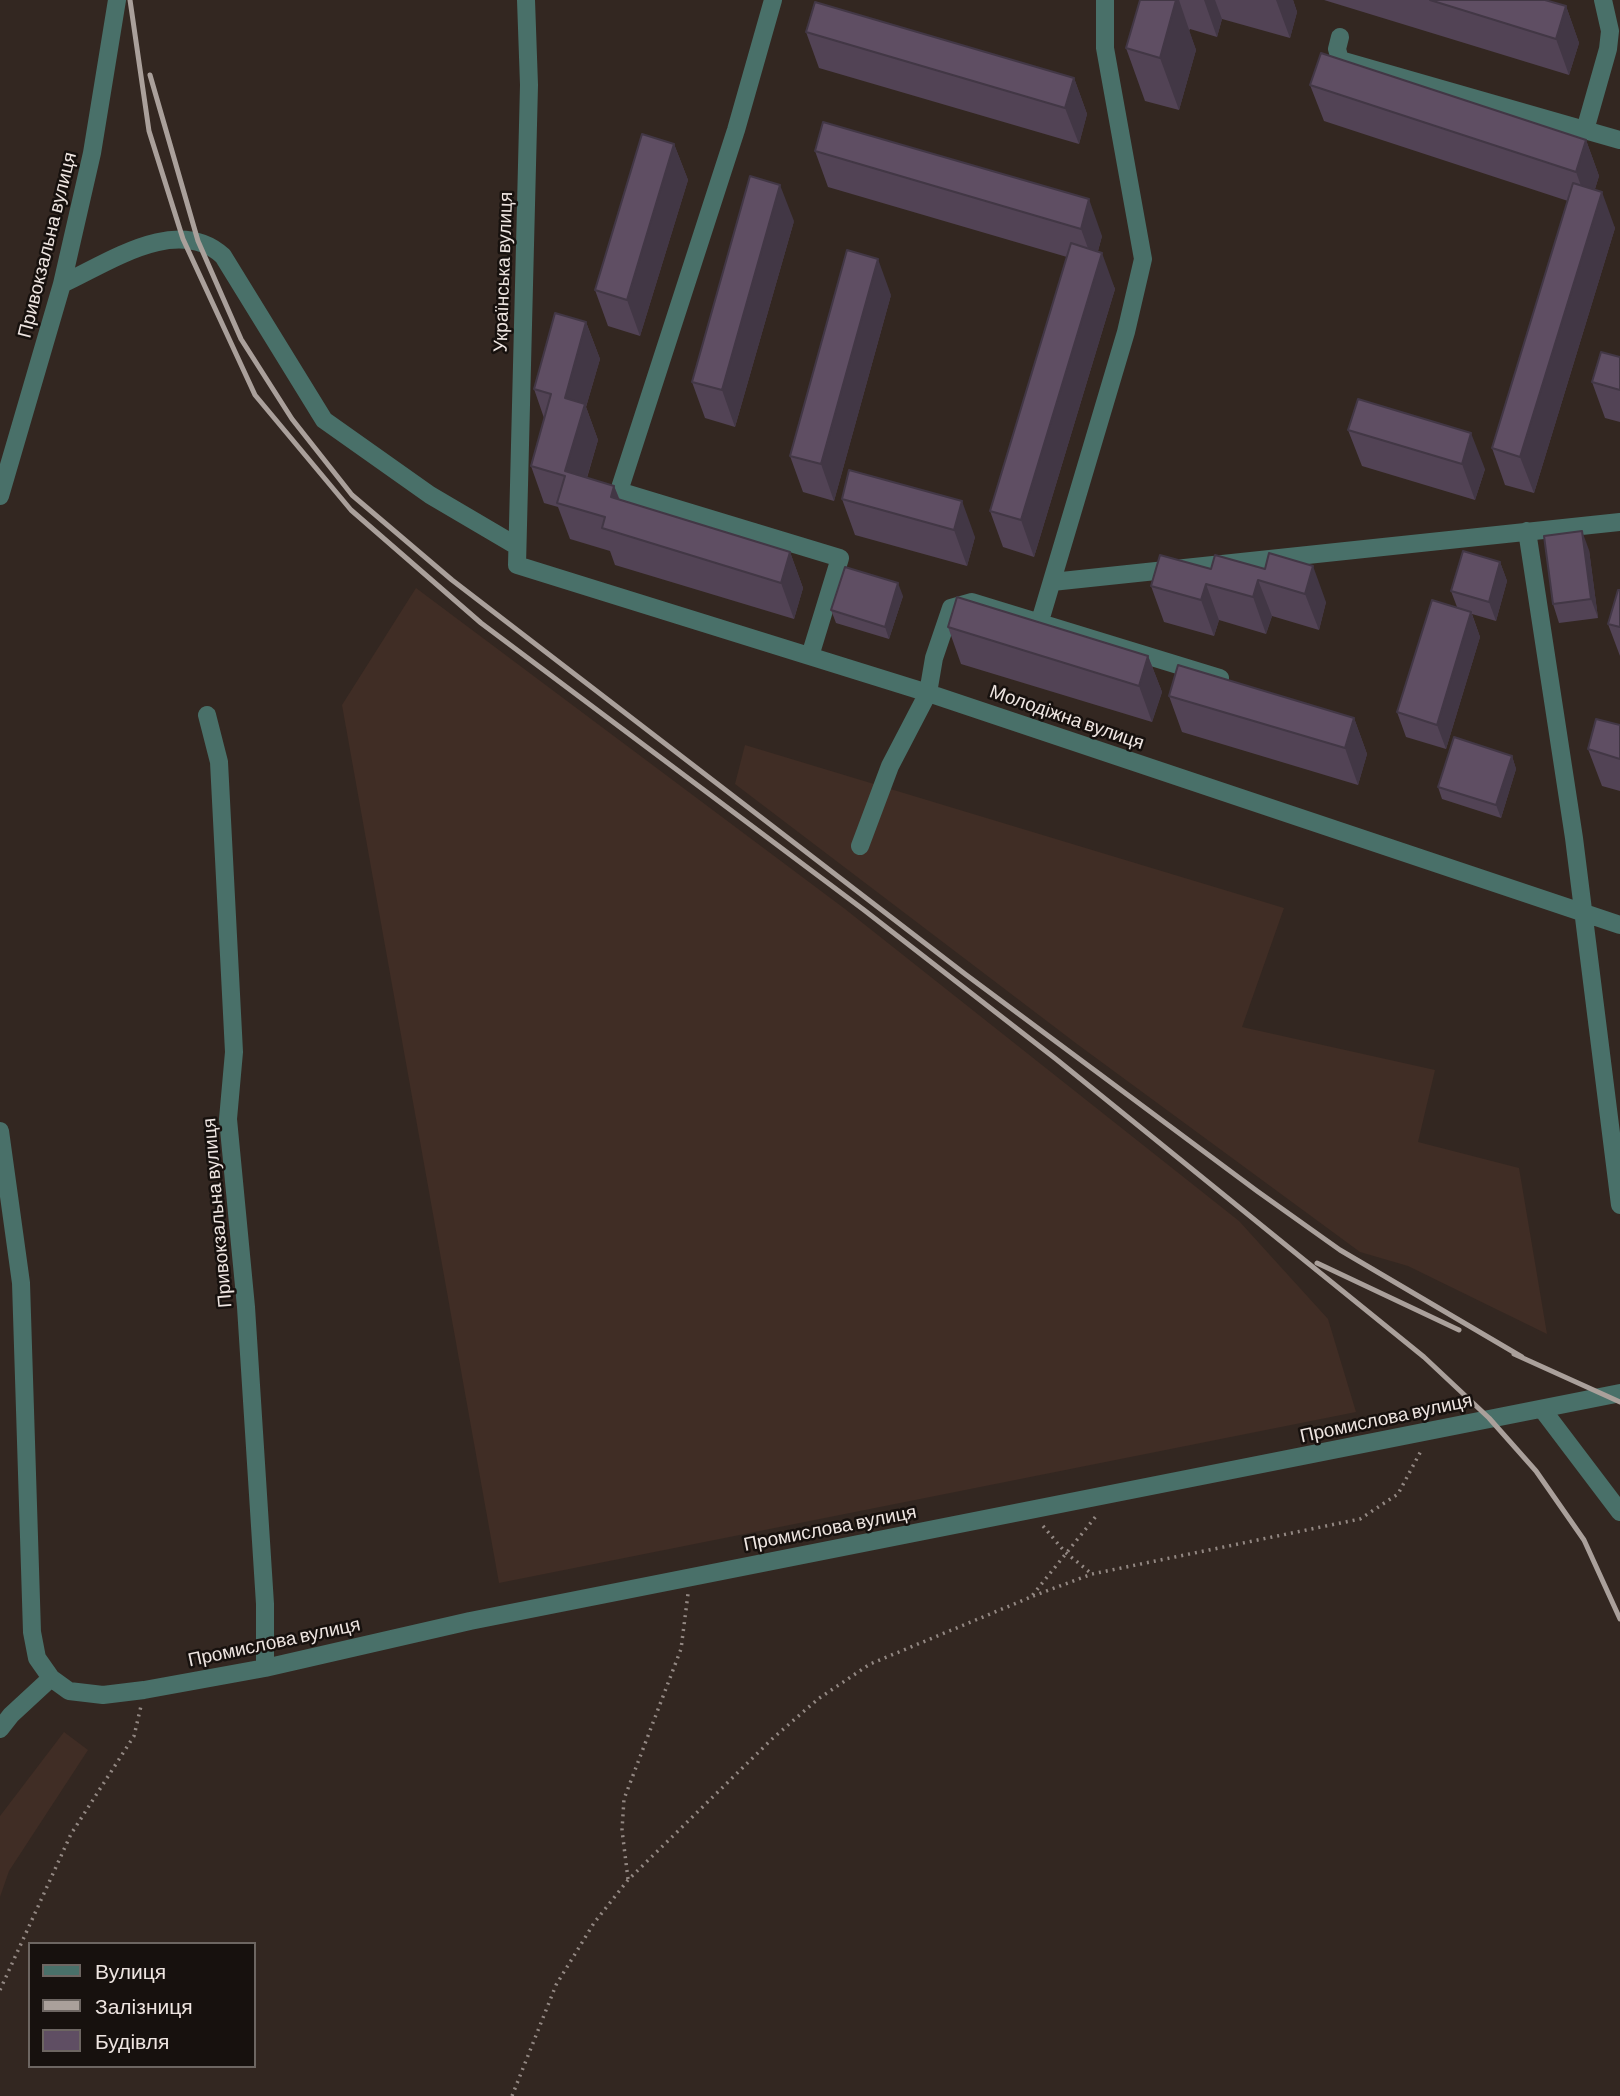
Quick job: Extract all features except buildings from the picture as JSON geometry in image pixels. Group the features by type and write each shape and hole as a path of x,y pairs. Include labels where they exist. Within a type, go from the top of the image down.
{"street":[{"name":"Привокзальна вулиця","path":"0,496 62,284 92,153 117,0"},
{"name":"Українська вулиця","path":"515,545 530,85 526,0"},
{"path":"773,0 736,130 619,491 840,558 810,656"},
{"path":"1040,621 1126,332 1143,259 1105,48 1105,0"},
{"path":"1585,130 1608,49 1610,32 1603,0"},
{"path":"1340,37 1337,50 1340,60 1620,140"},
{"path":"62,284 148,245 168,239 209,244 223,256 324,420 430,495 515,545"},
{"path":"1052,582 1620,522"},
{"path":"1527,531 1583,914 1620,1205"},
{"name":"Молодіжна вулиця","path":"515,545 517,565 928,692 1620,925"},
{"path":"860,846 890,766 928,692 934,657 951,608 972,602 1240,684"},
{"name":"Привокзальна вулиця","path":"207,715 220,776 234,1052 228,1119 246,1307 265,1604 265,1668"},
{"path":"0,1131 21,1283 32,1632 37,1658 51,1678 11,1715 0,1729"},
{"name":"Промислова вулиця","path":"51,1678 69,1691 103,1695 144,1690 265,1668 470,1621 1030,1510 1114,1496 1620,1393"},
{"path":"1542,1409 1620,1512"}],"path":[{"path":"512,2096 556,1985 594,1923 628,1880 772,1739 818,1699 870,1664 1093,1574 1360,1519 1398,1494 1434,1429"},
{"path":"1031,1597 1052,1573 1065,1552 1114,1496"},
{"path":"1030,1510 1065,1552 1093,1574"},
{"path":"628,1880 622,1830 624,1799 681,1649 690,1578"},
{"path":"0,1990 71,1834 134,1736 144,1690"}],"shaded area":[{"path":"416,588 845,909 1239,1221 1328,1319 1356,1412 499,1583 342,705"},
{"path":"745,745 1284,908 1242,1027 1435,1070 1418,1142 1519,1168 1547,1334 1408,1266 1360,1252 1077,1044 735,784"},
{"path":"64,1732 88,1750 9,1871 0,1897 0,1816"}],"railway":[{"path":"130,0 149,131 183,239 255,395 351,510 481,623 864,910 1056,1059 1424,1357 1489,1418 1536,1471 1584,1540 1620,1619"},
{"path":"150,75 198,241 241,339 292,419 352,495 452,580 965,974 1257,1191 1340,1250 1522,1357"},
{"path":"1317,1263 1459,1330"},
{"path":"1514,1354 1620,1402"}]}
